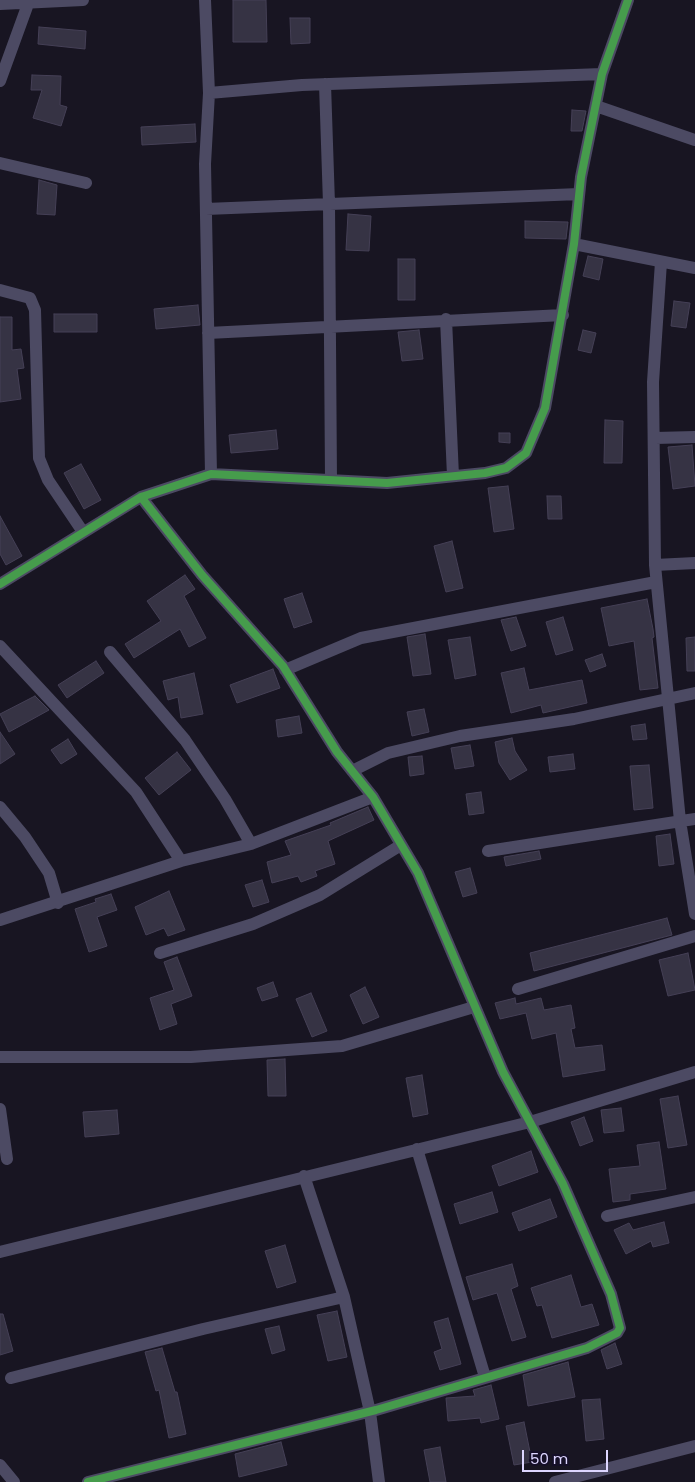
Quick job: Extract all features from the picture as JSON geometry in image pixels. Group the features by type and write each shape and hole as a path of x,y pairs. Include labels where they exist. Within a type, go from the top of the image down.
{"street":[{"path":"205,0 209,92 205,164 211,474"},
{"path":"0,584 141,497 211,474 387,483 485,473 506,468 526,453 545,408 574,244 579,194 602,74 628,0"},
{"path":"0,4 77,1"},
{"path":"0,81 28,4"},
{"path":"209,92 325,84 602,74"},
{"path":"325,84 329,204 331,480"},
{"path":"596,106 695,140"},
{"path":"0,163 86,183"},
{"path":"206,209 579,194"},
{"path":"574,244 695,268"},
{"path":"662,262 653,382 655,566 680,821 695,914"},
{"path":"0,290 30,298 35,310 39,458 48,480 83,532"},
{"path":"208,333 562,314"},
{"path":"446,319 453,476"},
{"path":"654,438 695,437"},
{"path":"88,1482 370,1412 587,1348 617,1333 620,1328 611,1294 563,1184 503,1072 418,873 373,797 337,752 285,670 202,575 141,497"},
{"path":"655,566 695,563"},
{"path":"285,670 361,638 656,582"},
{"path":"0,646 136,792 181,861"},
{"path":"110,652 185,740 225,799 251,844"},
{"path":"352,771 388,753 460,736 574,719 695,693"},
{"path":"0,920 58,903 181,861 251,844 373,797"},
{"path":"0,807 25,837 49,873 58,903"},
{"path":"488,851 695,819"},
{"path":"160,953 254,924 320,895 401,845"},
{"path":"518,989 695,936"},
{"path":"0,1057 191,1058 342,1046 474,1007"},
{"path":"0,1252 530,1122 695,1072"},
{"path":"0,1110 7,1159"},
{"path":"417,1149 485,1377"},
{"path":"304,1176 344,1296 370,1412 379,1482"},
{"path":"607,1216 695,1197"},
{"path":"11,1378 203,1329 344,1296"},
{"path":"555,1482 695,1446"},
{"path":"0,1465 14,1482"}],"building":[{"path":"233,0 266,0 267,42 233,42"},
{"path":"290,18 310,18 310,43 291,44"},
{"path":"39,27 86,31 85,49 38,44"},
{"path":"32,75 61,76 60,105 67,107 61,126 33,118 42,90 31,90"},
{"path":"572,110 586,111 582,131 571,131"},
{"path":"195,124 196,142 142,145 141,127"},
{"path":"39,180 57,185 55,215 37,214"},
{"path":"348,214 371,216 369,251 346,250"},
{"path":"525,221 568,222 566,239 525,238"},
{"path":"588,256 603,259 599,280 583,276"},
{"path":"398,259 415,259 415,300 398,300"},
{"path":"674,301 690,303 686,328 671,326"},
{"path":"198,305 200,325 156,329 154,309"},
{"path":"54,314 97,314 97,332 54,332"},
{"path":"0,317 12,317 12,350 21,349 24,368 17,369 21,399 0,402"},
{"path":"419,330 423,359 402,361 398,332"},
{"path":"583,330 596,333 591,353 578,350"},
{"path":"605,420 623,421 622,463 604,463"},
{"path":"276,430 278,449 231,453 229,435"},
{"path":"499,433 510,433 510,443 499,442"},
{"path":"692,445 695,486 673,489 668,447"},
{"path":"81,464 101,500 84,509 64,473"},
{"path":"508,486 514,529 494,532 488,488"},
{"path":"547,496 561,496 562,519 548,519"},
{"path":"0,516 22,556 6,565 0,554"},
{"path":"452,541 463,588 446,592 434,546"},
{"path":"185,575 195,589 184,596 206,638 189,647 180,629 134,658 125,644 161,621 147,601"},
{"path":"302,593 312,622 294,628 284,599"},
{"path":"647,599 654,637 652,638 658,688 640,690 634,641 609,646 601,608"},
{"path":"516,617 526,646 511,651 501,620"},
{"path":"563,617 573,650 556,655 546,622"},
{"path":"425,634 431,674 413,676 407,637"},
{"path":"470,637 476,675 455,679 448,640"},
{"path":"695,637 695,671 687,671 686,638"},
{"path":"602,654 606,666 590,672 585,660"},
{"path":"96,661 104,673 67,698 58,685"},
{"path":"524,668 529,690 582,680 587,703 543,713 541,705 511,713 501,673"},
{"path":"273,669 280,688 237,703 230,685"},
{"path":"194,673 203,714 181,718 178,697 168,700 163,681"},
{"path":"35,696 49,710 9,732 0,714"},
{"path":"424,709 429,732 412,736 407,712"},
{"path":"299,716 302,733 278,737 276,720"},
{"path":"645,724 647,739 633,740 631,726"},
{"path":"0,732 15,754 0,764"},
{"path":"512,738 515,751 527,770 510,780 499,763 495,742"},
{"path":"68,739 77,754 61,764 51,750"},
{"path":"470,745 474,766 455,769 451,748"},
{"path":"177,752 191,770 159,795 145,778"},
{"path":"573,754 575,769 550,772 548,757"},
{"path":"422,756 424,774 410,776 408,757"},
{"path":"649,765 653,808 634,810 630,766"},
{"path":"481,792 484,813 469,815 466,794"},
{"path":"368,807 374,820 328,841 335,864 315,871 317,876 301,882 298,876 272,883 267,862 291,855 285,841 331,825 330,823"},
{"path":"670,834 674,864 659,866 656,836"},
{"path":"539,851 541,859 506,866 504,857"},
{"path":"470,868 477,893 463,897 455,872"},
{"path":"262,880 269,902 253,907 245,885"},
{"path":"169,891 185,930 168,936 164,928 146,935 135,907"},
{"path":"111,894 117,910 97,917 107,946 89,952 75,909 96,902 95,899"},
{"path":"667,918 672,935 534,971 530,953"},
{"path":"688,953 695,990 668,996 659,960"},
{"path":"177,957 192,996 171,1004 177,1024 160,1030 150,998 174,990 164,962"},
{"path":"273,982 278,996 262,1001 257,988"},
{"path":"365,987 379,1017 363,1024 350,995"},
{"path":"311,993 327,1031 312,1037 296,999"},
{"path":"515,998 516,1004 541,998 544,1010 571,1005 575,1028 571,1029 575,1048 602,1045 605,1070 563,1077 556,1033 532,1039 526,1013 500,1019 495,1003"},
{"path":"285,1059 286,1096 268,1096 267,1060"},
{"path":"422,1075 428,1114 413,1117 406,1078"},
{"path":"678,1096 687,1145 668,1148 660,1099"},
{"path":"621,1108 624,1131 604,1133 601,1110"},
{"path":"117,1110 119,1134 85,1137 83,1112"},
{"path":"584,1117 593,1141 580,1146 571,1122"},
{"path":"659,1142 666,1189 630,1194 630,1200 613,1202 609,1169 640,1166 637,1145"},
{"path":"531,1151 538,1172 499,1186 492,1166"},
{"path":"492,1192 498,1212 460,1224 454,1204"},
{"path":"550,1199 557,1217 519,1231 512,1213"},
{"path":"664,1222 669,1243 653,1247 651,1241 626,1254 614,1230 629,1223 633,1230"},
{"path":"285,1245 296,1282 277,1288 265,1251"},
{"path":"512,1264 518,1286 511,1289 526,1337 512,1341 497,1293 473,1300 466,1277"},
{"path":"571,1275 581,1307 592,1304 599,1325 552,1338 542,1305 537,1306 531,1288"},
{"path":"337,1311 347,1357 328,1361 317,1315"},
{"path":"0,1314 3,1314 13,1351 0,1355"},
{"path":"448,1318 461,1364 440,1370 434,1352 442,1349 434,1322"},
{"path":"279,1326 285,1350 272,1354 265,1329"},
{"path":"615,1343 622,1364 607,1369 601,1350"},
{"path":"162,1348 175,1392 177,1392 186,1434 169,1438 159,1390 156,1391 145,1352"},
{"path":"568,1362 575,1397 528,1406 523,1375"},
{"path":"491,1385 499,1419 481,1423 480,1418 448,1421 446,1398 475,1396 473,1390"},
{"path":"600,1399 604,1439 586,1441 582,1400"},
{"path":"524,1422 532,1462 514,1465 506,1426"},
{"path":"281,1442 287,1465 239,1477 235,1454"},
{"path":"440,1447 446,1482 430,1482 424,1450"}],"cycle path":[{"path":"0,584 141,497 211,474 387,483 485,473 506,468 526,453 545,408 574,244 581,177 602,74 628,0"},
{"path":"88,1482 376,1410 587,1348 617,1333 620,1328 611,1294 563,1184 503,1072 418,873 373,797 337,752 283,666 202,575 141,497"}]}
